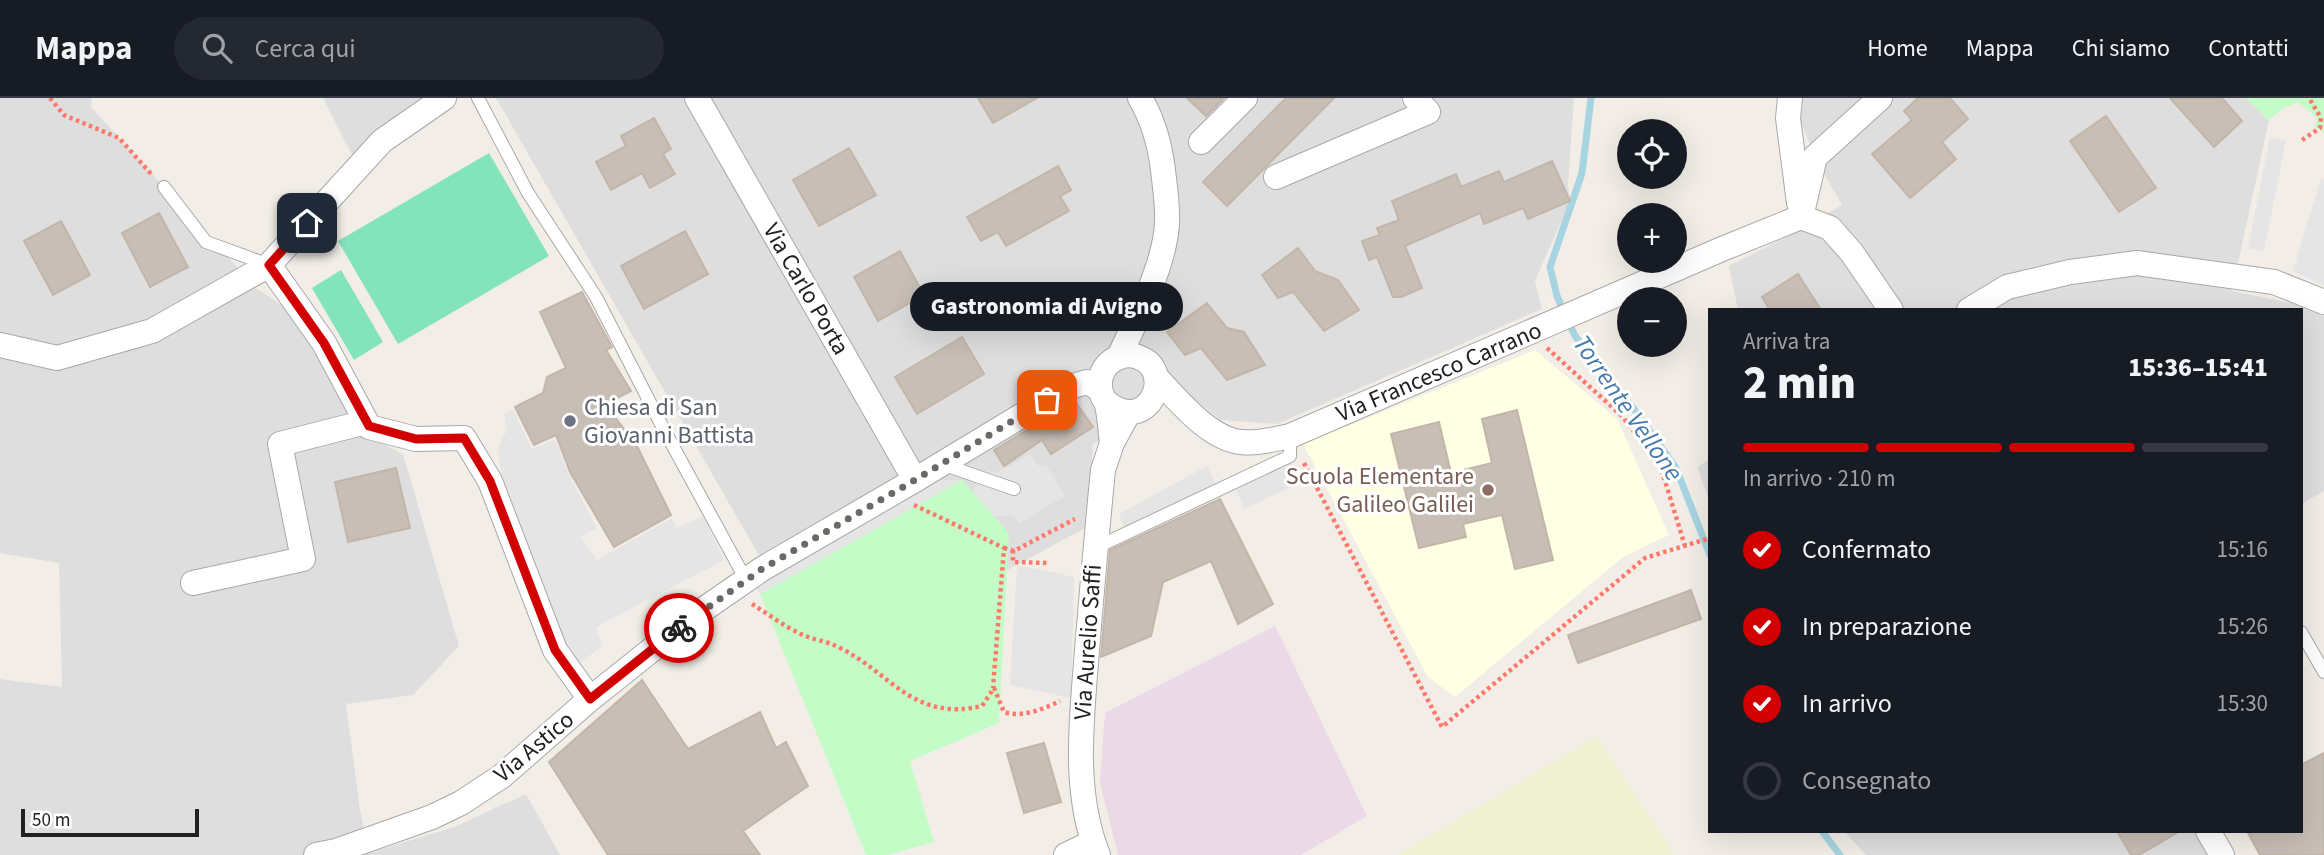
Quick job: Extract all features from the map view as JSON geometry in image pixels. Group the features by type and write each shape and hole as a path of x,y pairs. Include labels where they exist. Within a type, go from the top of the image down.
{"street":[{"path":"0,345 57,358 152,331 269,265 382,141 444,98"},
{"name":"Via Carlo Porta","path":"697,98 905,486"},
{"name":"Via Aurelio Saffi","path":"1066,855 1096,849 1085,812 1081,779 1084,687 1103,470 1112,443 1119,403 1100,377 1115,359 1143,304 1163,250 1167,225 1156,134 1140,98"},
{"path":"1201,142 1245,98"},
{"path":"1276,177 1428,112 1415,98"},
{"path":"1790,98 1788,118 1801,217"},
{"path":"1801,217 1815,157 1880,98"},
{"path":"1801,217 1830,228 1852,253 1890,308"},
{"name":"Via Francesco Carrano","path":"1151,369 1193,417 1228,440 1266,441 1290,436 1801,217"},
{"path":"1972,308 2007,287 2070,272 2137,263 2274,282 2324,302"},
{"path":"269,265 324,343 369,426 416,439 464,438 490,481 555,650 590,699"},
{"name":"Via Aurelio Saffi","path":"1119,403 1154,396 1143,304"},
{"path":"1115,359 1138,357 1151,369"},
{"name":"Via Astico","path":"330,854 432,817 461,803 502,776 590,699 694,616 738,585 1069,387 1076,375 1092,366 1115,359"},
{"path":"1069,387 1087,382 1119,403"},
{"name":"Via Francesco Carrano","path":"1119,403 1193,417"},
{"path":"193,583 303,559 280,444 366,422"},
{"path":"2209,833 2222,855"}],"lane":[{"path":"478,98 528,193 596,297 662,426 738,585"},
{"path":"163,187 206,242 269,265"},
{"path":"1095,548 1290,456 1290,436"},
{"path":"942,464 1014,489"},
{"path":"2303,635 2324,672"}],"path":[{"path":"50,98 65,115 119,138 163,187"},
{"path":"2302,140 2320,128 2321,118 2309,98"},
{"path":"1541,328 1568,369 1622,416 1661,468 1685,546"},
{"path":"1290,436 1442,727 1645,558 1708,539"},
{"path":"905,486 916,506 1013,550 1100,506"},
{"path":"738,585 801,634 837,646 871,666 900,691 928,705 962,710 982,706 993,689 1004,548"},
{"path":"1013,550 1013,562 1049,563"},
{"path":"993,689 1004,712 1014,716 1056,703 1084,687"}],"shaded area":[{"path":"0,98 92,98 91,107 257,289 288,309 363,434 403,454 459,646 413,695 346,704 360,810 369,853 454,827 526,794 560,855 0,855 0,679 62,687 59,563 0,553"},
{"path":"323,98 430,98 376,133 352,155"},
{"path":"496,98 1574,98 1568,184 1570,201 1535,281 1542,309 1277,424 1221,420 1186,393 1093,444 1087,527 978,586 912,471 761,559"},
{"path":"1790,98 2246,98 2269,120 2232,291 2305,306 2324,313 2324,491 2303,503 2303,308 1738,308 1729,266 1842,205 1820,167"},
{"path":"2270,137 2286,140 2264,251 2248,248"},
{"path":"2321,178 2324,179 2324,286 2293,271"},
{"name":"Scuola Elementare Galileo Galilei","path":"1535,350 1617,419 1669,535 1623,557 1455,697 1428,677 1303,444"},
{"path":"513,410 532,449 555,439 568,473 597,528 581,537 597,560 672,518 677,528 703,516 724,560 596,627 602,646 575,667 503,497 498,447 507,430 504,414"},
{"path":"1031,454 1038,466 1046,464 1065,496 1019,523 1013,516 994,516 973,492 985,470 996,473"},
{"path":"1290,456 1299,483 1244,509 1233,481"},
{"path":"1708,460 1708,497 1697,467"},
{"path":"1207,466 1218,488 1126,533 1119,514"},
{"path":"915,480 962,480 760,594 751,576"},
{"path":"1017,565 1074,577 1071,698 1010,685"},
{"path":"1275,626 1367,816 1301,855 1118,855 1100,783 1105,713"},
{"path":"1597,736 1676,855 1397,855"},
{"path":"1846,833 2199,833 2212,855 1866,855"}],"green space":[{"path":"2246,98 2324,98 2324,133 2315,127 2317,118 2298,102 2282,109 2269,120"},
{"path":"489,153 549,256 398,344 338,241"},
{"path":"341,270 383,342 354,360 312,288"},
{"path":"962,480 1009,533 999,723 910,761 934,842 888,855 866,855 760,594"}],"building":[{"path":"978,98 1037,98 993,123"},
{"path":"1187,98 1224,98 1206,116"},
{"path":"1286,98 1334,98 1227,206 1203,182"},
{"path":"1918,98 1950,98 1968,119 1942,142 1956,159 1910,198 1872,154 1912,120 1904,111"},
{"path":"2170,98 2222,98 2242,121 2214,147"},
{"path":"2106,116 2156,188 2119,212 2070,141"},
{"path":"654,118 671,149 663,154 675,174 650,188 642,173 611,190 596,162 626,146 621,136"},
{"path":"849,148 876,195 819,226 793,180"},
{"path":"1552,161 1570,201 1528,219 1523,208 1484,224 1480,213 1405,246 1422,288 1401,297 1393,297 1377,257 1369,260 1362,241 1380,235 1377,228 1399,220 1392,201 1456,174 1461,187 1499,171 1504,182"},
{"path":"1058,166 1071,190 1060,196 1069,211 1006,246 998,232 981,241 967,217"},
{"path":"159,213 188,267 150,287 122,233"},
{"path":"61,221 90,275 53,295 24,241"},
{"path":"685,231 708,274 644,309 621,266"},
{"path":"1298,248 1315,271 1338,280 1359,310 1324,331 1293,292 1278,298 1262,275"},
{"path":"900,251 924,295 878,321 854,277"},
{"path":"1798,274 1820,308 1769,308 1762,297"},
{"name":"Chiesa di San Giovanni Battista","path":"582,292 612,347 606,350 631,391 605,404 637,446 671,515 614,547 570,472 556,435 534,445 515,407 543,393 547,377 566,368 540,312"},
{"path":"1207,303 1227,328 1244,332 1265,365 1227,380 1201,348 1185,355 1167,332"},
{"path":"962,337 984,374 917,414 895,377"},
{"path":"1075,401 1093,427 1051,454 1042,440 1004,466 994,450"},
{"path":"1517,410 1553,560 1515,569 1502,515 1463,524 1466,537 1419,548 1391,434 1439,422 1451,473 1492,463 1482,419"},
{"path":"396,468 410,528 348,542 335,482"},
{"path":"1220,499 1273,604 1238,624 1211,561 1163,582 1151,636 1101,657 1110,550"},
{"path":"1691,590 1701,619 1578,663 1568,635"},
{"path":"642,680 688,749 760,712 776,748 786,742 808,786 743,831 760,855 608,855 549,762"},
{"path":"1044,743 1061,802 1024,813 1007,753"},
{"path":"2324,753 2324,855 2260,855 2248,833 2303,833 2303,764"},
{"path":"2118,833 2177,833 2139,855 2131,855"}],"waterway":[{"name":"Torrente Vellone","path":"1591,98 1582,173 1550,267 1557,296 1575,336 1634,409 1676,468 1708,550"},
{"name":"Torrente Vellone","path":"1824,833 1840,855"}],"way so far":[{"path":"679,628 762,569 1047,400"}],"place":[{"name":"Gastronomia di Avigno","path":"1047,400"},
{"name":"Chiesa di San Giovanni Battista","path":"570,421"},
{"name":"Scuola Elementare Galileo Galilei","path":"1488,490"}],"route":[{"path":"307,223 269,265 324,343 369,426 416,439 464,438 490,481 555,650 590,699 679,628"}]}
